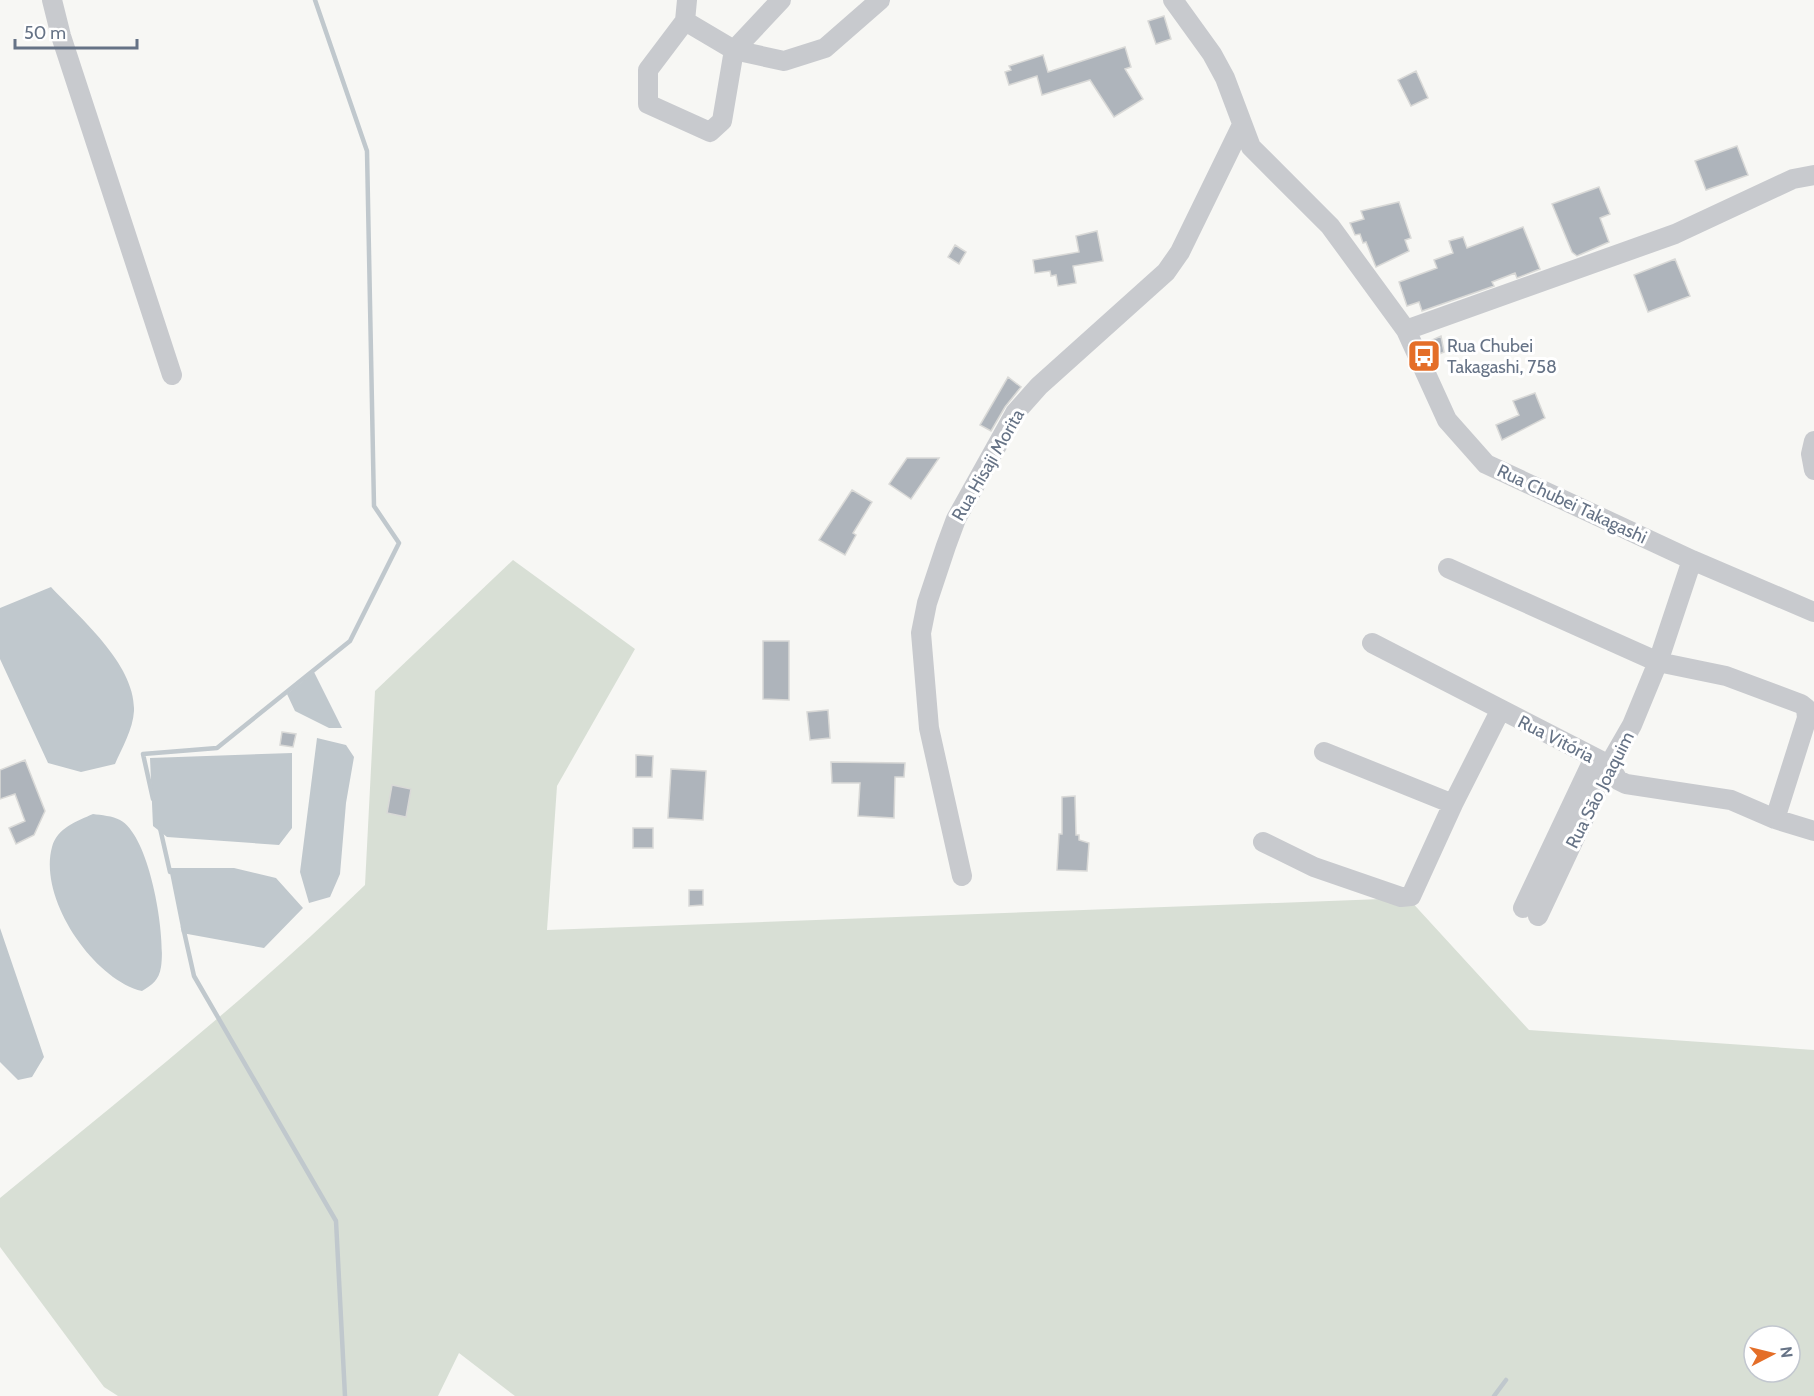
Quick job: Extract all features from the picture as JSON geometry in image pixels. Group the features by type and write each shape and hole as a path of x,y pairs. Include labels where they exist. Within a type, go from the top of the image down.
{"street":[{"path":"52,0 61,36 172,375"},
{"path":"687,0 685,21 648,70 648,104 710,132 722,121 734,50 781,0"},
{"path":"685,21 734,50 784,62 825,48 880,0"},
{"name":"Rua Chubei Takagashi","path":"1173,0 1221,70 1241,127 1251,147 1330,226 1406,330 1447,420 1486,464 1692,560 1814,612"},
{"name":"Rua Hisaji Morita","path":"962,876 929,728 921,633 927,603 956,519 1015,413 1039,386 1124,313 1166,272 1180,252 1241,127"},
{"path":"1406,330 1675,234 1793,179 1814,175"},
{"path":"1814,441 1811,454 1814,470"},
{"name":"Rua São Joaquim","path":"1530,912 1601,762 1632,725 1658,662 1692,560"},
{"path":"1448,568 1658,662 1726,676 1806,708 1807,718 1775,819"},
{"name":"Rua Vitória","path":"1372,643 1601,762 1618,780 1631,786 1731,800 1775,819 1814,831"},
{"path":"1263,842 1314,867 1406,897 1415,890 1453,804 1500,711"},
{"path":"1324,752 1453,804"}],"shaded area":[{"path":"513,560 635,649 557,786 547,930 1408,898 1529,1030 1814,1050 1814,1396 515,1396 459,1353 438,1396 118,1396 104,1387 0,1247 0,1198 232,1006 365,885 375,691"},
{"path":"51,587 104,643 126,677 132,694 134,711 132,725 115,764 81,772 48,763 0,659 0,608"},
{"path":"314,672 342,728 329,728 295,711 287,694"},
{"path":"317,738 346,745 354,757 346,803 340,874 330,897 309,903 300,872"},
{"path":"292,753 292,828 279,845 167,837 153,826 150,758"},
{"path":"93,814 120,820 131,830 140,845 154,888 161,933 161,967 157,979 142,991 123,983 105,971 88,954 73,934 61,912 53,889 50,867 55,840 68,826"},
{"path":"169,868 234,868 276,878 303,908 264,948 182,933"},
{"path":"0,928 44,1057 32,1077 18,1080 0,1062"}],"building":[{"path":"1164,16 1171,39 1156,44 1148,21"},
{"path":"1125,47 1131,67 1125,69 1143,99 1114,117 1090,80 1042,95 1037,76 1009,85 1005,72 1011,70 1009,66 1043,55 1048,72"},
{"path":"1416,71 1428,98 1411,106 1398,80"},
{"path":"1737,146 1748,175 1706,190 1695,161"},
{"path":"1599,187 1610,214 1600,218 1609,242 1577,256 1572,252 1552,204"},
{"path":"1399,202 1411,238 1405,240 1409,251 1376,267 1366,242 1363,243 1360,234 1355,235 1350,223 1364,219 1361,211"},
{"path":"1523,227 1540,269 1517,278 1515,273 1492,282 1494,286 1422,311 1419,302 1407,306 1399,282 1437,268 1434,260 1453,253 1449,241 1463,237 1467,248"},
{"path":"1097,231 1103,261 1073,266 1076,283 1058,286 1056,275 1051,276 1050,271 1035,273 1033,260 1079,252 1076,236"},
{"path":"955,245 966,252 959,264 948,257"},
{"path":"1675,259 1690,296 1648,312 1634,275"},
{"path":"1441,336 1444,352 1432,357 1425,343"},
{"path":"1008,377 1021,387 1005,407 991,431 980,425"},
{"path":"1535,393 1545,418 1502,440 1496,425 1519,415 1513,401"},
{"path":"907,458 939,458 911,499 889,484"},
{"path":"852,490 872,502 853,533 856,535 845,555 819,540"},
{"path":"763,641 789,641 789,700 763,699"},
{"path":"828,710 830,738 810,740 807,712"},
{"path":"282,732 296,734 293,747 280,745"},
{"path":"636,755 653,756 652,777 636,777"},
{"path":"25,760 45,811 34,835 16,844 9,828 25,821 15,794 0,799 0,770"},
{"path":"831,762 905,763 904,777 895,777 894,818 858,816 860,783 832,783"},
{"path":"671,769 706,771 703,820 668,818"},
{"path":"392,785 411,789 406,817 387,813"},
{"path":"1075,796 1076,835 1079,835 1079,840 1089,843 1087,871 1057,870 1059,834 1062,834 1062,797"},
{"path":"633,828 653,828 653,848 633,848"},
{"path":"689,890 703,890 703,905 689,906"}],"waterway":[{"path":"153,799 143,754 217,748 350,641 399,543 374,506 367,151 315,0"},
{"path":"160,828 170,872"},
{"path":"183,927 194,976 336,1221 345,1396"},
{"path":"1494,1396 1506,1380"}],"place":[{"name":"Rua Chubei Takagashi, 758","path":"1424,356"}]}
